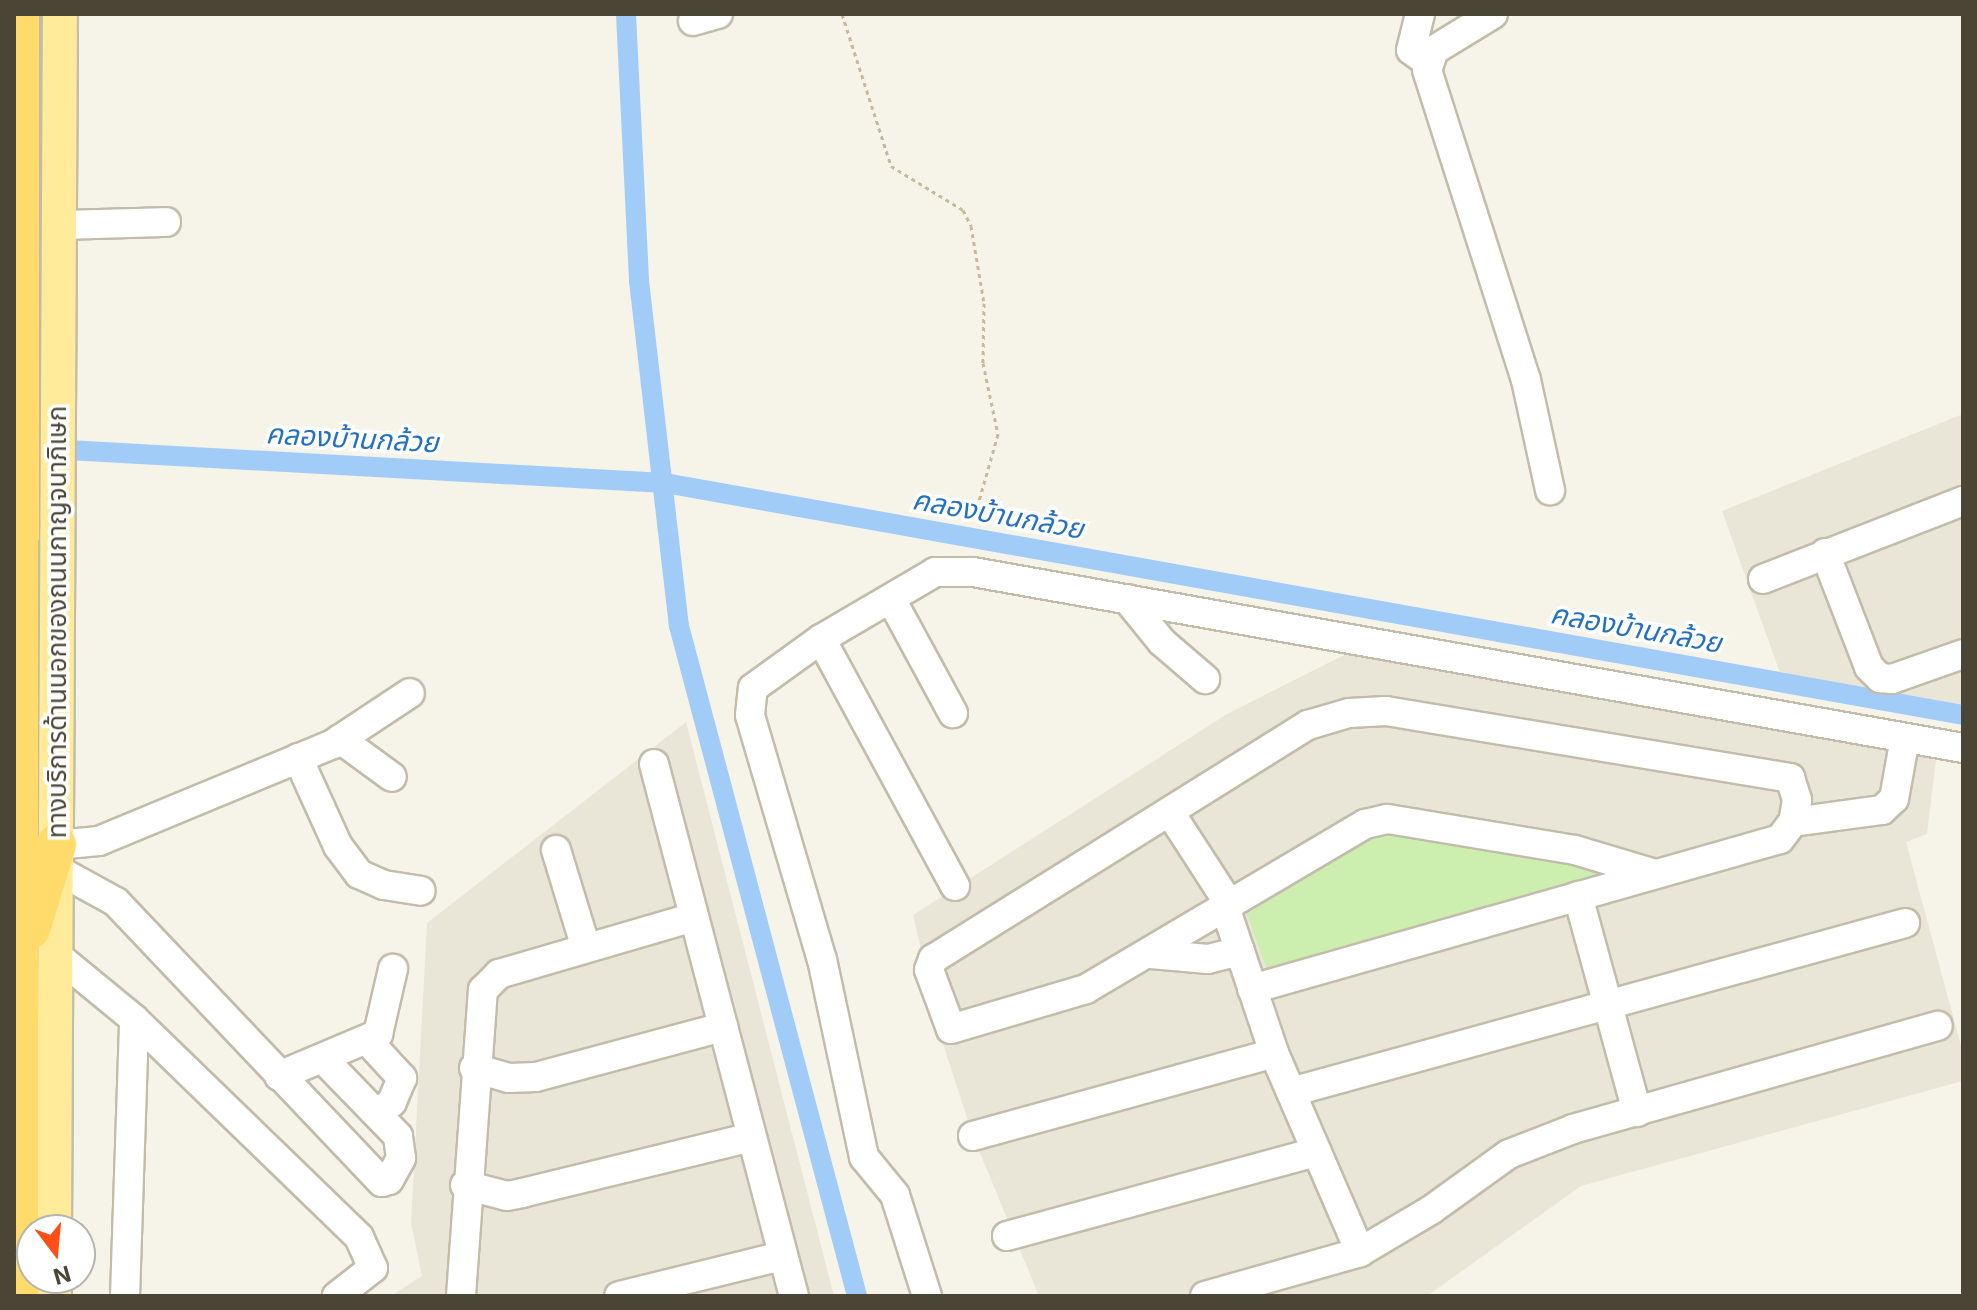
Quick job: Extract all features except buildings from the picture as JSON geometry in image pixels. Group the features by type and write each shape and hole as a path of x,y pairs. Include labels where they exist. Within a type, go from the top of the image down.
{"highway":[{"path":"18,1296 19,14"},
{"path":"18,969 56,857"}],"main road":[{"name":"ทางบริการด้านนอกของถนนกาญจนาภิเษก","path":"54,1214 60,14"}],"street":[{"path":"1420,14 1411,50 1426,61 1526,380 1550,490"},
{"path":"1426,61 1434,50 1493,14"},
{"path":"59,225 166,222"},
{"path":"1763,579 1963,501"},
{"path":"1825,553 1869,667 1880,678 1892,679 1963,654"},
{"path":"927,1296 895,1195 864,1157 822,960 750,715 753,688 821,639 949,568 1963,748"},
{"path":"891,599 953,713"},
{"path":"1127,599 1162,642 1205,679"},
{"path":"821,639 955,886"},
{"path":"56,857 340,739 410,693"},
{"path":"1252,989 1780,839 1793,822 1797,800 1790,778 1386,711 1349,713 1308,725 1171,814 1033,895 933,959 929,970 946,1023 955,1029 1086,989 1151,954 1226,904 1365,824 1387,819 1575,850 1655,874"},
{"path":"1793,822 1890,806 1905,738"},
{"path":"340,739 392,777"},
{"path":"298,758 338,846 359,874 384,885 421,891"},
{"path":"654,764 794,1296"},
{"path":"1171,814 1226,904 1274,1053 1360,1252"},
{"path":"556,850 586,948"},
{"path":"56,857 116,902 382,1182 396,1172 401,1158 398,1136 323,1059"},
{"path":"1578,896 1637,1112"},
{"path":"461,1296 474,1068 483,990 489,980 694,917"},
{"path":"1291,1092 1905,923"},
{"path":"1151,954 1208,959 1240,951"},
{"path":"55,954 134,1019 368,1249 370,1274 337,1296"},
{"path":"279,1076 367,1040 383,1028 393,969"},
{"path":"125,1296 134,1019"},
{"path":"1205,1296 1360,1252 1431,1210 1509,1154 1637,1112 1938,1026"},
{"path":"474,1068 509,1078 536,1077 723,1027"},
{"path":"367,1040 402,1078 392,1102 377,1114"},
{"path":"973,1136 1274,1053"},
{"path":"465,1185 507,1196 751,1137"},
{"path":"1007,1236 1317,1152"},
{"path":"619,1296 782,1256"}],"path":[{"path":"842,14 891,166 963,210 971,226 984,303 982,354 998,434 974,518"}],"shaded area":[{"path":"1963,414 1963,705 1780,673 1722,511"},
{"path":"1346,654 1798,729 1936,760 1927,834 1906,842 1963,1053 1963,1081 1581,1186 1427,1296 1039,1296 973,1136 944,1047 913,915 1227,714"},
{"path":"686,722 834,1296 391,1296 422,1276 411,1223 427,923"}],"green space":[{"path":"1397,832 1605,871 1609,876 1267,970 1247,914 1372,836"}],"waterway":[{"path":"626,14 639,281 679,626 857,1296"},
{"name":"คลองบ้านกล้วย","path":"14,447 665,483 1963,715"}]}
